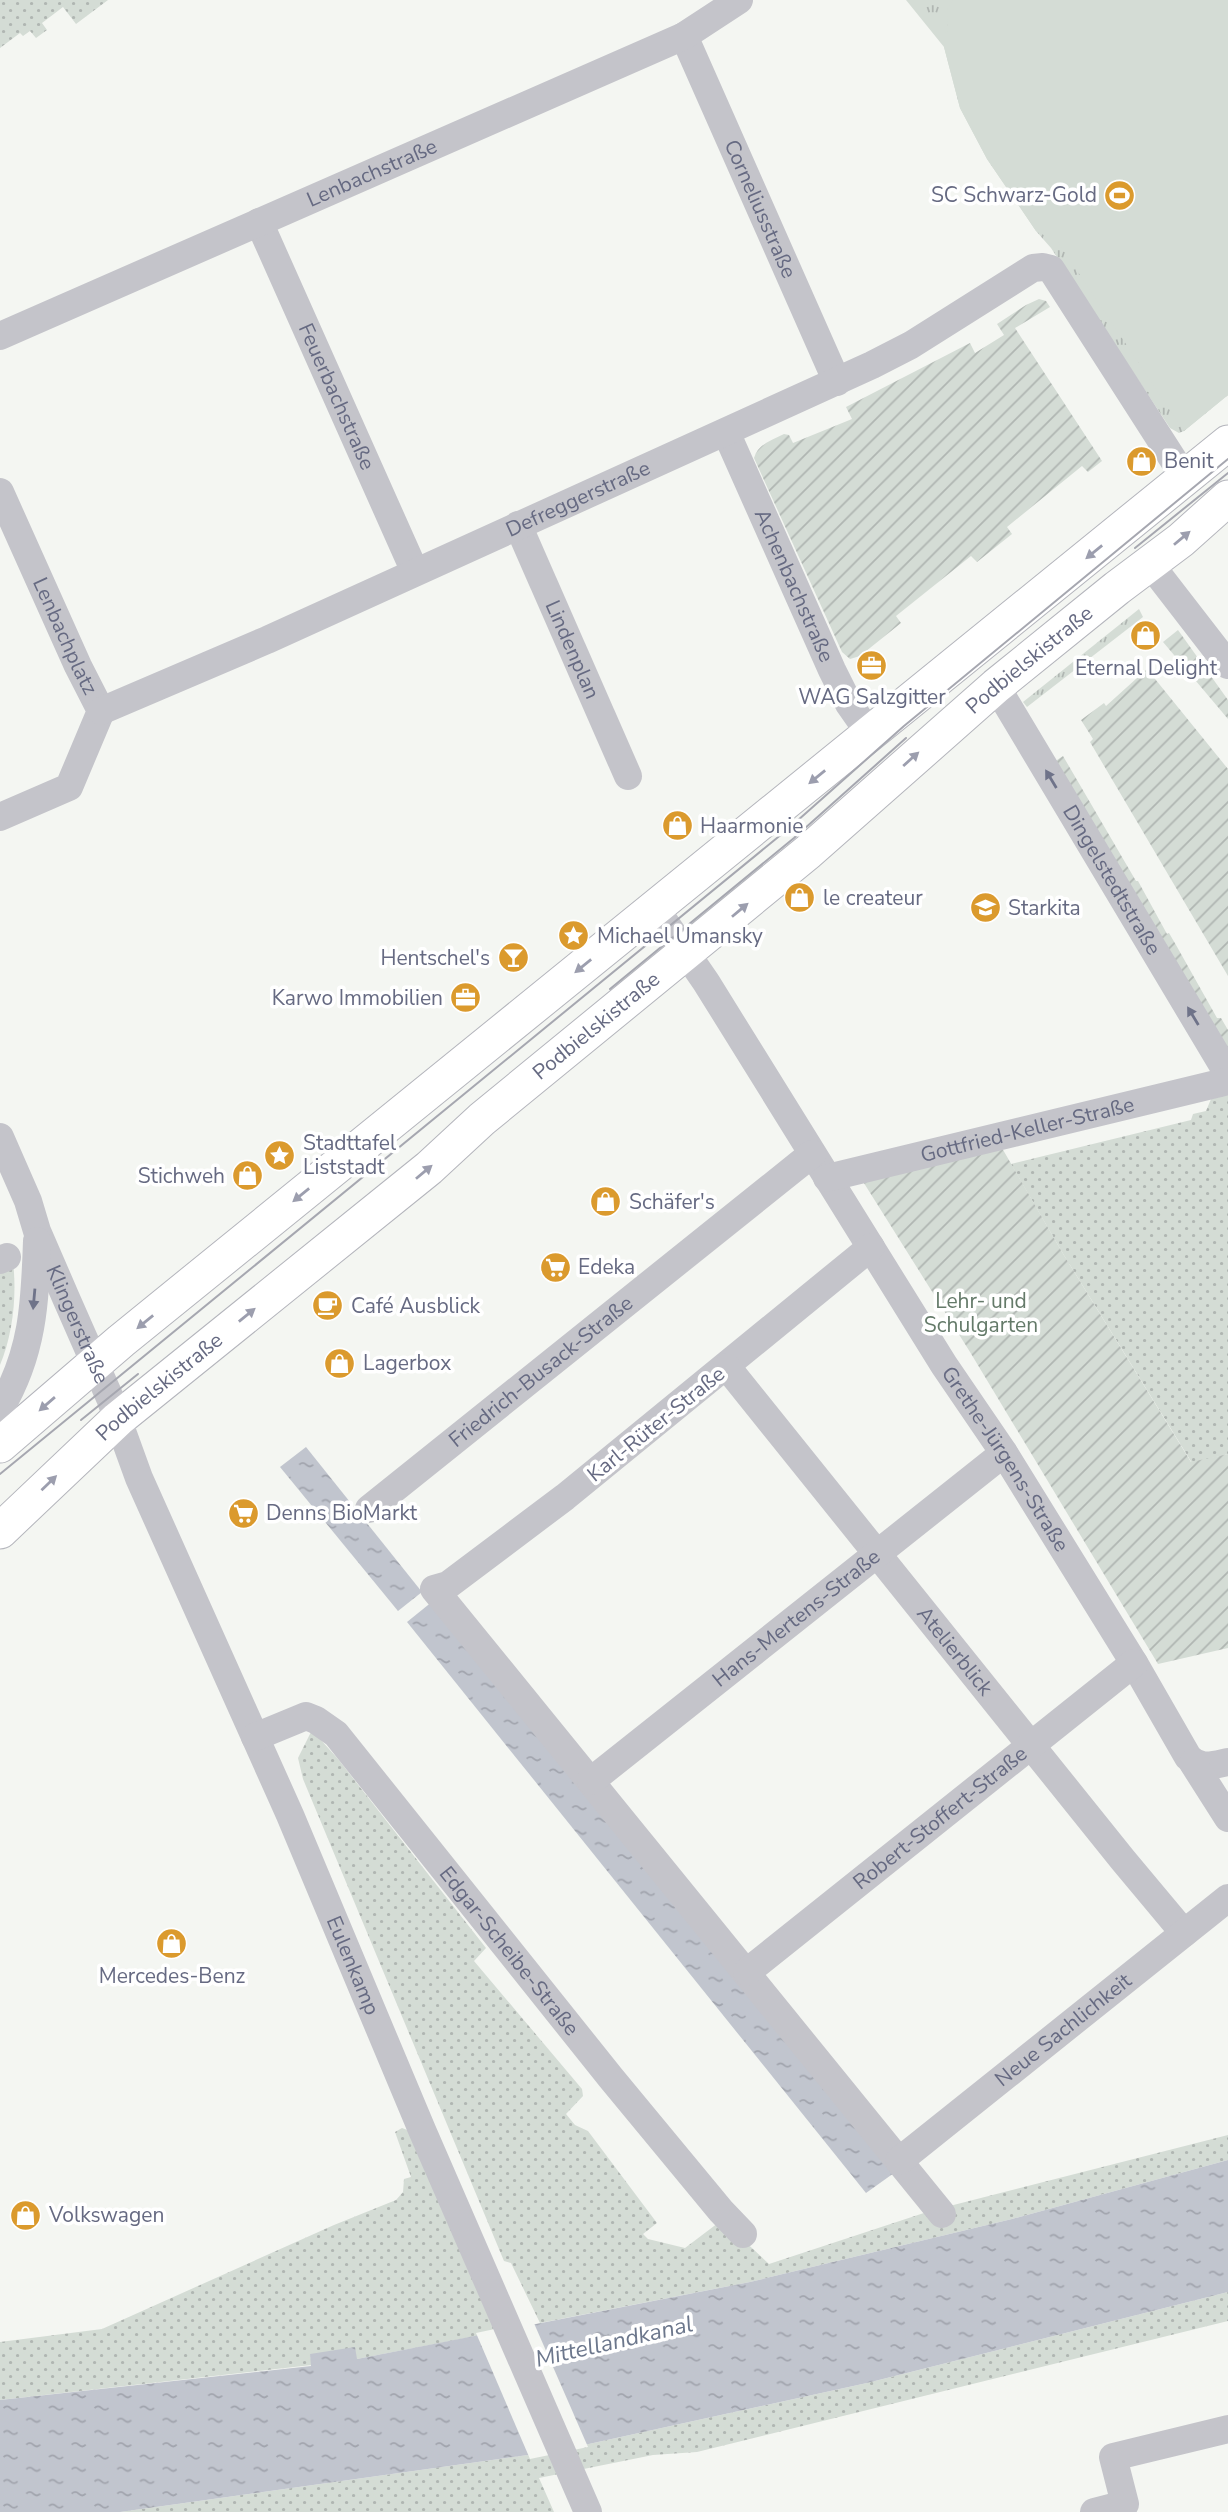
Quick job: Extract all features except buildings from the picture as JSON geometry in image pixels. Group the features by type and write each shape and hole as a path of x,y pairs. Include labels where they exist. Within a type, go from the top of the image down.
{"main road":[{"name":"Podbielskistraße","path":"0,1445 94,1363 1228,443"},
{"name":"Podbielskistraße","path":"0,1531 118,1419 429,1168 482,1119 808,852 996,686 1150,564 1228,498"}],"street":[{"name":"Lenbachstraße","path":"0,336 684,36 739,0"},
{"name":"Corneliusstraße","path":"684,36 837,382"},
{"name":"Feuerbachstraße","path":"259,222 415,572"},
{"name":"Defreggerstraße","path":"101,711 267,640 837,382 911,345 1033,268 1051,269 1185,478"},
{"name":"Achenbachstraße","path":"726,432 832,670 849,705 870,734"},
{"name":"Lenbachplatz","path":"0,492 101,711 69,787 0,817"},
{"name":"Lindenplan","path":"518,525 628,776"},
{"path":"1150,564 1228,665"},
{"name":"Dingelstedtstraße","path":"996,686 1220,1081"},
{"name":"Grethe-Jürgens-Straße","path":"655,908 687,952 944,1365 1004,1453 1228,1818"},
{"name":"Gottfried-Keller-Straße","path":"827,1178 1220,1081"},
{"name":"Klingerstraße","path":"0,1137 28,1201 37,1231 118,1419"},
{"name":"Friedrich-Busack-Straße","path":"369,1509 812,1154"},
{"name":"Klingerstraße","path":"0,1409 22,1363 32,1330 37,1231"},
{"name":"Karl-Rüter-Straße","path":"591,1781 434,1589 448,1585 506,1543 727,1367 871,1247"},
{"name":"Atelierblick","path":"727,1367 1184,1933"},
{"name":"Eulenkamp","path":"118,1419 139,1478 255,1737 588,2512"},
{"name":"Hans-Mertens-Straße","path":"591,1781 1004,1453"},
{"name":"Robert-Stoffert-Straße","path":"747,1972 1133,1663"},
{"name":"Edgar-Scheibe-Straße","path":"255,1737 306,1716 336,1734 611,2078 743,2234"},
{"path":"1193,1763 1204,1766 1228,1762"},
{"path":"591,1781 942,2214"},
{"name":"Neue Sachlichkeit","path":"899,2161 1228,1898"},
{"path":"1094,2512 1125,2504 1114,2458 1228,2429"}],"green space":[{"path":"0,0 108,0 76,24 63,7 42,23 47,30 36,38 30,31 23,36 20,33 0,48"},
{"path":"906,0 1028,0 1228,395 1184,431 1179,433 1170,428 1051,248 1036,231 987,159 960,108 944,47"},
{"name":"SC Schwarz-Gold","path":"953,0 1228,0 1228,395 1184,431 1058,242 1036,231 987,159 960,108 944,47 944,33 948,32 947,9"},
{"path":"1039,299 1046,301 1050,307 1015,328 1102,461 1088,472 1082,466 1007,527 1012,534 977,562 971,556 896,616 901,623 860,656 850,659 842,652 754,458 756,453 766,443 784,434 789,435 793,443 852,419 846,407 970,343 975,353 1004,335 997,324"},
{"path":"1139,609 1143,617 1027,707 1023,702"},
{"path":"1178,630 1228,700 1228,719 1163,642"},
{"path":"1147,669 1228,769 1228,976 1090,742 1093,739 1081,720 1104,703 1106,706"},
{"path":"1063,756 1217,1018 1221,1018 1228,1030 1228,1049 1054,762"},
{"path":"1228,1095 1228,1454 1192,1463 1011,1164 1191,1120 1193,1114 1206,1111 1211,1099"},
{"name":"Lehr- und Schulgarten","path":"1002,1148 1062,1252 1191,1462 1228,1454 1228,1648 1158,1664 970,1352 862,1180"},
{"path":"13,1262 13,1314 0,1365 0,1269"},
{"path":"312,1730 338,1759 486,1948 474,1961 582,2089 583,2096 566,2114 575,2125 588,2131 657,2223 643,2234 648,2239 685,2248 722,2220 769,2264 930,2211 1228,2135 1228,2160 1012,2219 750,2282 540,2323 511,2263 504,2261 303,1779 298,1758"},
{"path":"402,2128 410,2131 497,2332 357,2359 310,2354 312,2365 0,2400 0,2342 102,2329 396,2200 403,2192 404,2179 411,2177 395,2132"},
{"path":"1228,2292 1228,2321 697,2452 653,2455 539,2478 554,2512 120,2512 557,2451 867,2383"}],"water":[{"path":"306,1447 422,1592 398,1611 280,1467"},
{"path":"433,1601 894,2173 866,2193 407,1622"},
{"name":"Mittellandkanal","path":"1228,2160 1228,2292 867,2383 557,2451 120,2512 0,2512 0,2400 311,2366 310,2354 355,2347 357,2359 750,2282 1012,2219"}],"pier":[{"path":"533,2321 588,2447 530,2459 476,2333"}],"tram line":[{"path":"0,1474 788,829 904,726 1228,459"},
{"path":"1135,548 1228,473"},
{"path":"610,989 794,838 906,738"},
{"path":"81,1420 138,1374"}],"place":[{"name":"SC Schwarz-Gold","path":"1120,195"},
{"name":"Benit","path":"1141,461"},
{"name":"Eternal Delight","path":"1146,636"},
{"name":"WAG Salzgitter","path":"872,665"},
{"name":"Haarmonie","path":"677,826"},
{"name":"le createur","path":"800,898"},
{"name":"Starkita","path":"985,908"},
{"name":"Michael Umansky","path":"574,936"},
{"name":"Hentschel's","path":"513,958"},
{"name":"Karwo Immobilien","path":"466,998"},
{"name":"Stadttafel Liststadt","path":"280,1155"},
{"name":"Stichweh","path":"248,1176"},
{"name":"Schäfer's","path":"606,1202"},
{"name":"Edeka","path":"555,1267"},
{"name":"Café Ausblick","path":"328,1306"},
{"name":"Lagerbox","path":"340,1363"},
{"name":"Denns BioMarkt","path":"243,1513"},
{"name":"Mercedes-Benz","path":"172,1944"},
{"name":"Volkswagen","path":"26,2215"}]}
